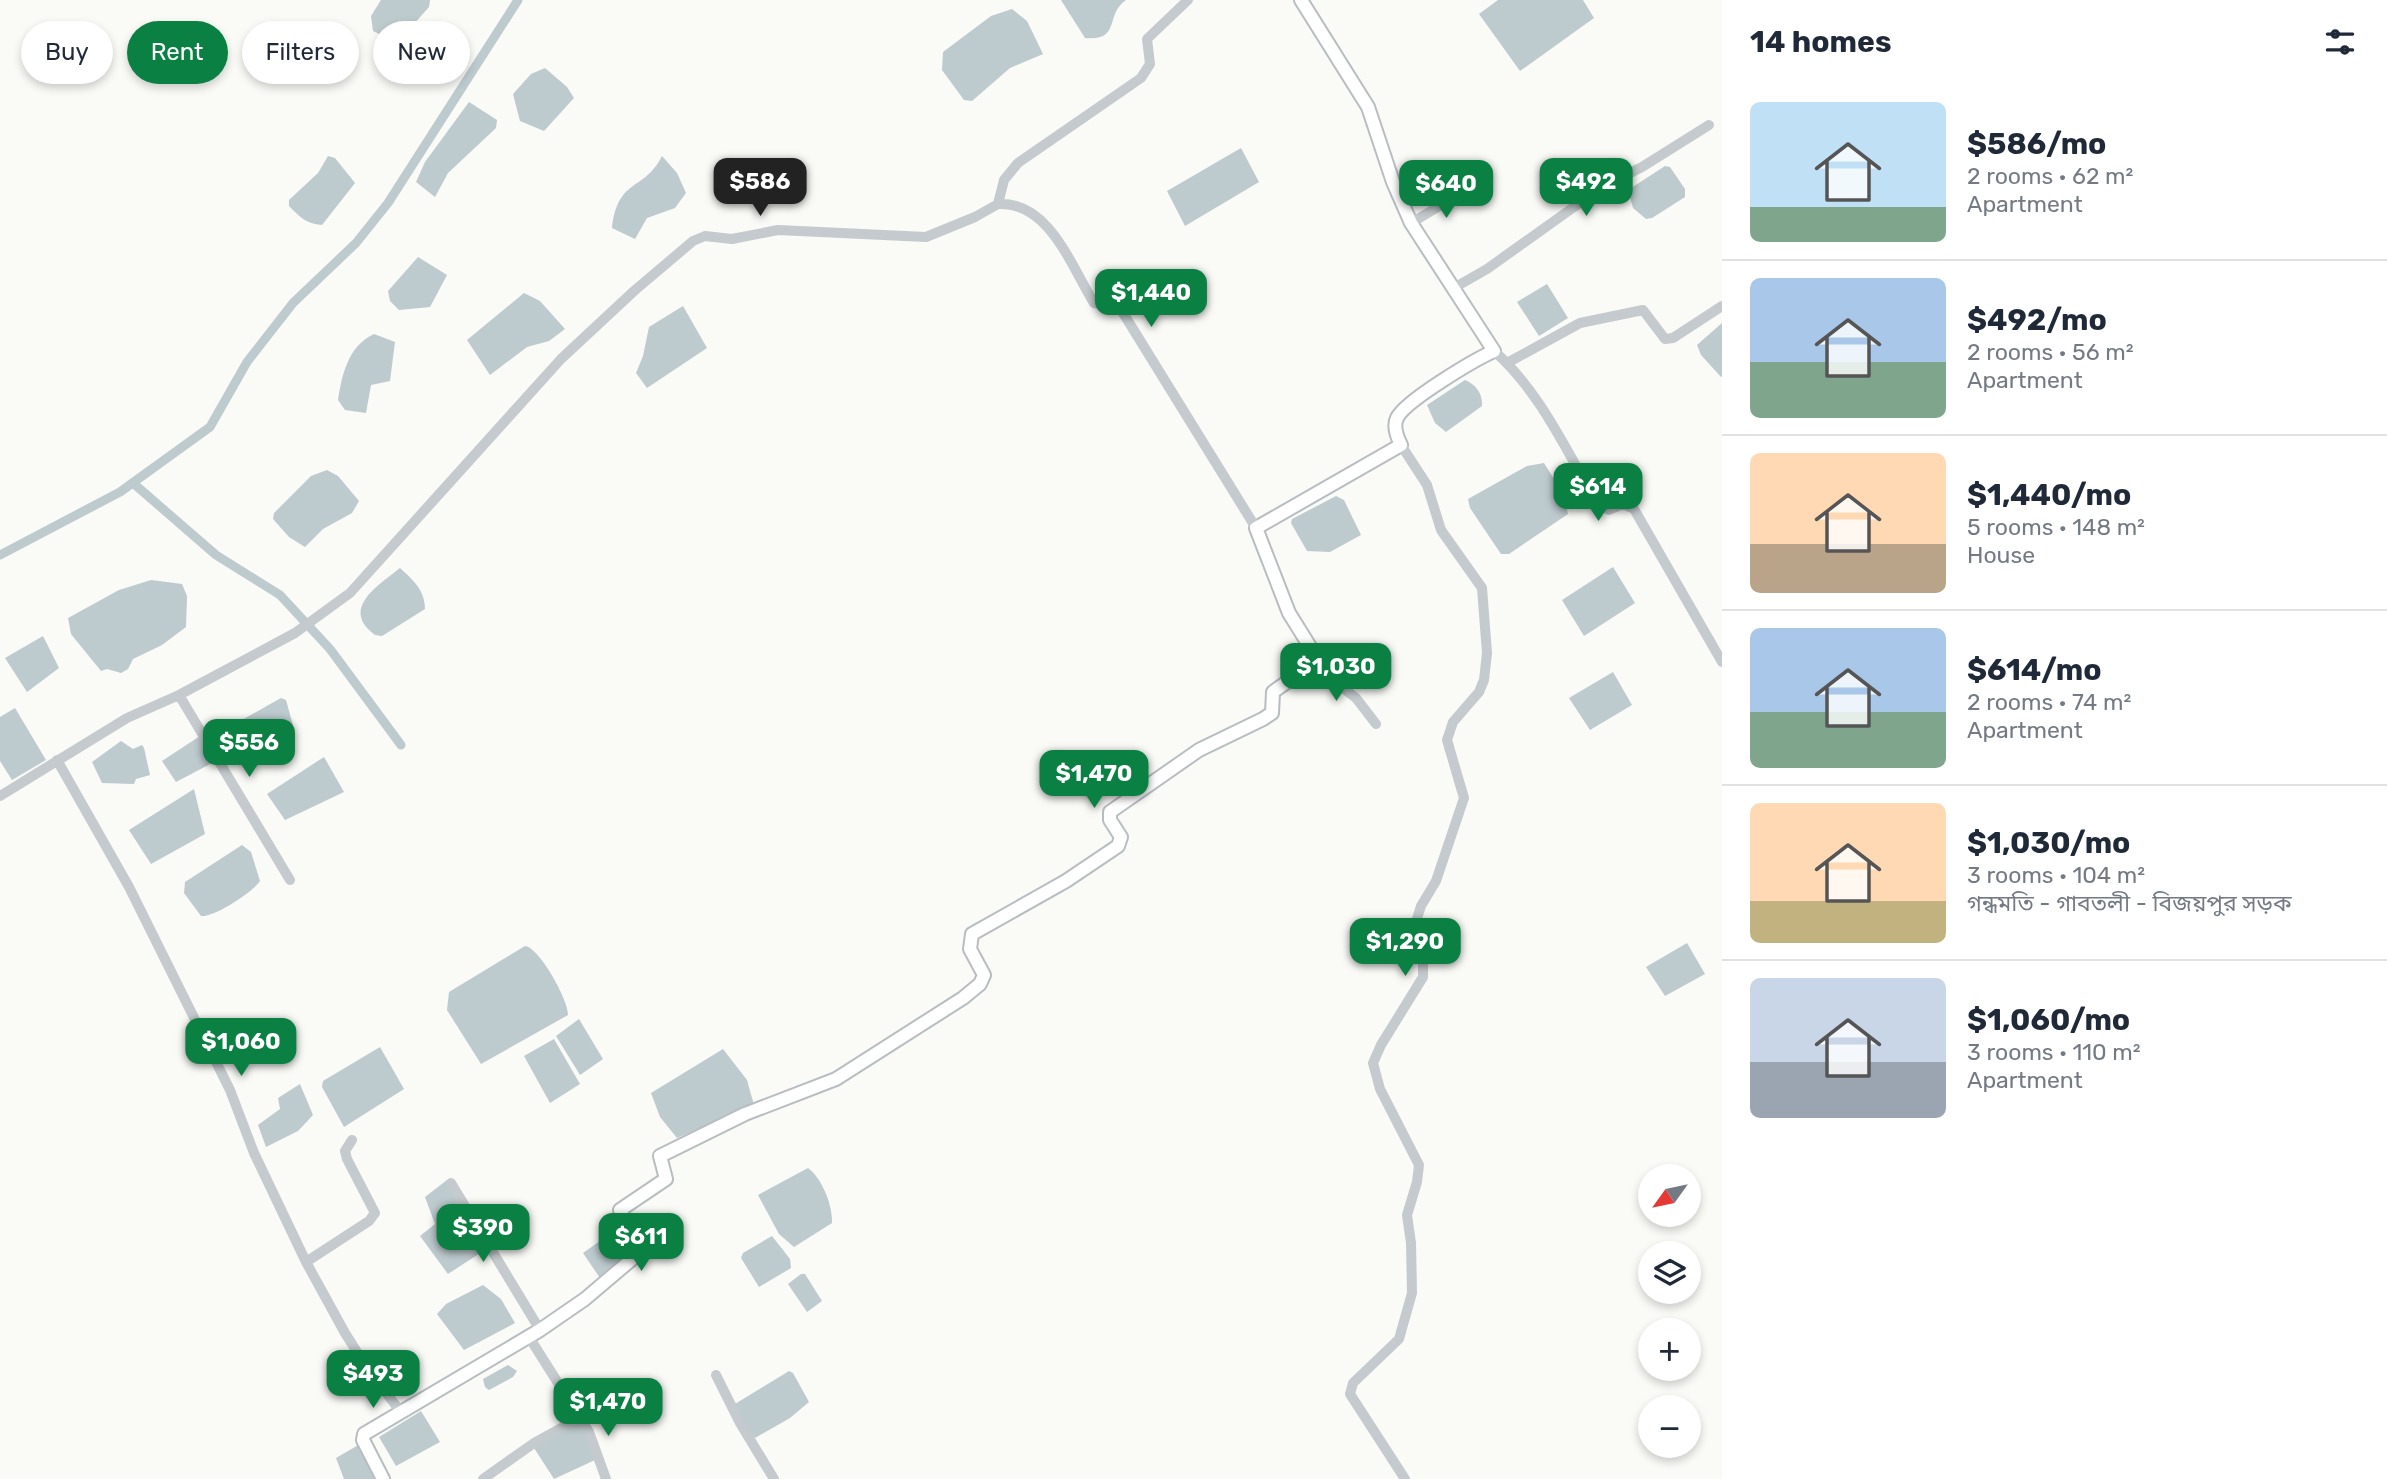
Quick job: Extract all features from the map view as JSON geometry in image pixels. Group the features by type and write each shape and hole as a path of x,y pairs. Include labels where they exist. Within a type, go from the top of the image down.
{"main road":[{"path":"383,1479 362,1437 535,1333 585,1299 638,1254 640,1249 620,1210 666,1180 660,1156 745,1114 836,1079 963,998 980,984 984,975 970,949 972,934 1066,881 1118,846 1121,837 1110,820 1110,812 1199,750 1264,719 1272,713 1273,692 1312,664 1312,650 1289,613 1256,528 1401,445 1395,424 1401,412 1441,382 1493,351 1411,223 1392,182 1368,107 1301,0"}],"street":[{"path":"998,204 1004,180 1018,163 1141,78 1150,64 1147,39 1188,0"},
{"path":"1452,289 1488,269 1602,187 1642,167 1709,125"},
{"path":"1411,223 1466,190"},
{"path":"0,796 127,718 179,695 295,632 317,619 350,593 561,359 634,291 693,241 705,236 732,239 778,230 926,237 975,217 998,204 1026,207 1048,226 1094,303 1120,308 1256,528"},
{"path":"1507,363 1580,323 1643,310 1661,337 1673,338 1722,306"},
{"path":"1493,351 1507,363 1542,410 1597,503 1609,510 1623,504 1634,509 1722,662"},
{"path":"1401,445 1427,485 1441,530 1482,588 1487,653 1485,680 1479,692 1453,722 1447,740 1464,798 1436,881 1420,906 1414,928 1423,961 1423,977 1381,1045 1373,1063 1374,1077 1419,1165 1407,1215 1411,1243 1412,1293 1399,1339 1353,1382 1350,1394 1405,1479"},
{"path":"1312,664 1356,698 1376,724"},
{"path":"179,695 290,880"},
{"path":"57,760 129,887 212,1054 285,1221 306,1262 363,1362 401,1412"},
{"path":"306,1262 369,1221 375,1213 347,1159 345,1151 352,1140"},
{"path":"451,1183 589,1432 606,1479"},
{"path":"716,1375 740,1423 774,1479"},
{"path":"484,1479 534,1443 579,1418"}],"shaded area":[{"path":"381,0 430,0 429,7 417,21 373,21 373,31 371,16"},
{"path":"1061,0 1126,0 1119,6 1104,35 1085,38"},
{"path":"1498,0 1583,0 1594,18 1520,71 1479,14"},
{"path":"1012,9 1027,21 1043,54 1010,68 972,101 964,100 942,70 943,52 991,16"},
{"path":"545,68 567,87 574,98 544,131 520,121 513,94 531,74"},
{"path":"469,102 497,120 496,128 448,173 435,197 416,182 425,162"},
{"path":"1241,148 1259,182 1185,226 1167,191"},
{"path":"328,156 335,158 355,183 322,225 307,221 296,213 289,206 289,200 318,173"},
{"path":"662,156 677,173 686,193 675,208 647,218 635,239 612,228 620,200 655,167"},
{"path":"1665,166 1670,167 1685,189 1685,197 1646,219 1633,208 1628,190"},
{"path":"418,257 447,275 430,307 399,310 390,301 388,291"},
{"path":"1547,284 1568,318 1539,336 1517,302"},
{"path":"524,293 540,301 565,329 549,341 527,347 490,375 467,340"},
{"path":"683,306 707,348 647,388 636,373 643,356 649,327"},
{"path":"1722,323 1721,377 1701,355 1697,345"},
{"path":"374,334 395,342 390,381 371,385 366,413 345,410 338,400 348,362 358,346"},
{"path":"1465,380 1478,390 1482,406 1446,432 1435,423 1427,405"},
{"path":"1544,463 1564,495 1568,514 1509,554 1501,554 1470,508 1468,499 1527,466"},
{"path":"327,470 338,476 359,501 352,513 323,529 305,547 289,537 273,519 274,513 311,476"},
{"path":"1336,496 1344,500 1361,535 1330,552 1307,551 1291,523 1292,519"},
{"path":"1613,567 1635,603 1584,636 1562,600"},
{"path":"400,568 421,591 425,609 382,636 375,635 365,625 361,616 362,607 373,590"},
{"path":"151,580 182,584 187,596 186,627 162,645 133,659 128,669 121,673 107,669 101,671 71,634 68,618 119,590"},
{"path":"43,636 59,668 27,692 5,658"},
{"path":"1613,672 1632,705 1590,730 1569,698"},
{"path":"281,698 286,700 294,729 269,738 251,753 244,738 233,731 233,725"},
{"path":"15,708 46,760 12,780 0,761 0,717"},
{"path":"200,736 214,762 176,782 162,761"},
{"path":"121,741 133,749 142,745 150,775 136,779 134,784 102,783 92,762"},
{"path":"324,757 344,792 285,820 267,794"},
{"path":"194,789 205,834 151,864 129,830"},
{"path":"242,845 251,852 260,881 232,903 207,916 201,916 184,893 185,882"},
{"path":"1687,943 1705,974 1665,996 1646,967"},
{"path":"525,946 538,955 552,976 564,998 568,1015 481,1064 447,1010 449,992"},
{"path":"579,1019 603,1059 580,1075 556,1036"},
{"path":"554,1039 580,1084 550,1103 524,1056"},
{"path":"380,1047 404,1089 344,1127 322,1087 323,1081"},
{"path":"723,1049 747,1080 754,1105 677,1138 660,1117 651,1093"},
{"path":"300,1084 313,1115 298,1131 266,1147 258,1125 280,1109 278,1098"},
{"path":"808,1168 818,1178 826,1193 832,1223 794,1247 779,1234 758,1195"},
{"path":"447,1180 488,1248 448,1274 420,1236 435,1224 425,1197"},
{"path":"607,1236 623,1264 600,1278 583,1253"},
{"path":"772,1236 790,1259 791,1268 759,1287 741,1258 743,1253"},
{"path":"805,1274 822,1301 807,1312 788,1284"},
{"path":"483,1285 501,1299 515,1323 464,1350 437,1314 446,1304"},
{"path":"508,1365 517,1371 513,1377 489,1390 485,1387 483,1379"},
{"path":"789,1371 793,1373 809,1402 790,1418 755,1438 741,1420 735,1404"},
{"path":"421,1411 440,1442 396,1466 379,1437"},
{"path":"573,1422 583,1424 595,1460 554,1479 534,1448"},
{"path":"360,1444 382,1479 344,1479 336,1458"}],"waterway":[{"path":"0,555 120,492 210,427 247,362 293,303 356,243 388,203 518,0"},
{"path":"133,483 216,555 280,595 330,649 401,745"}]}
